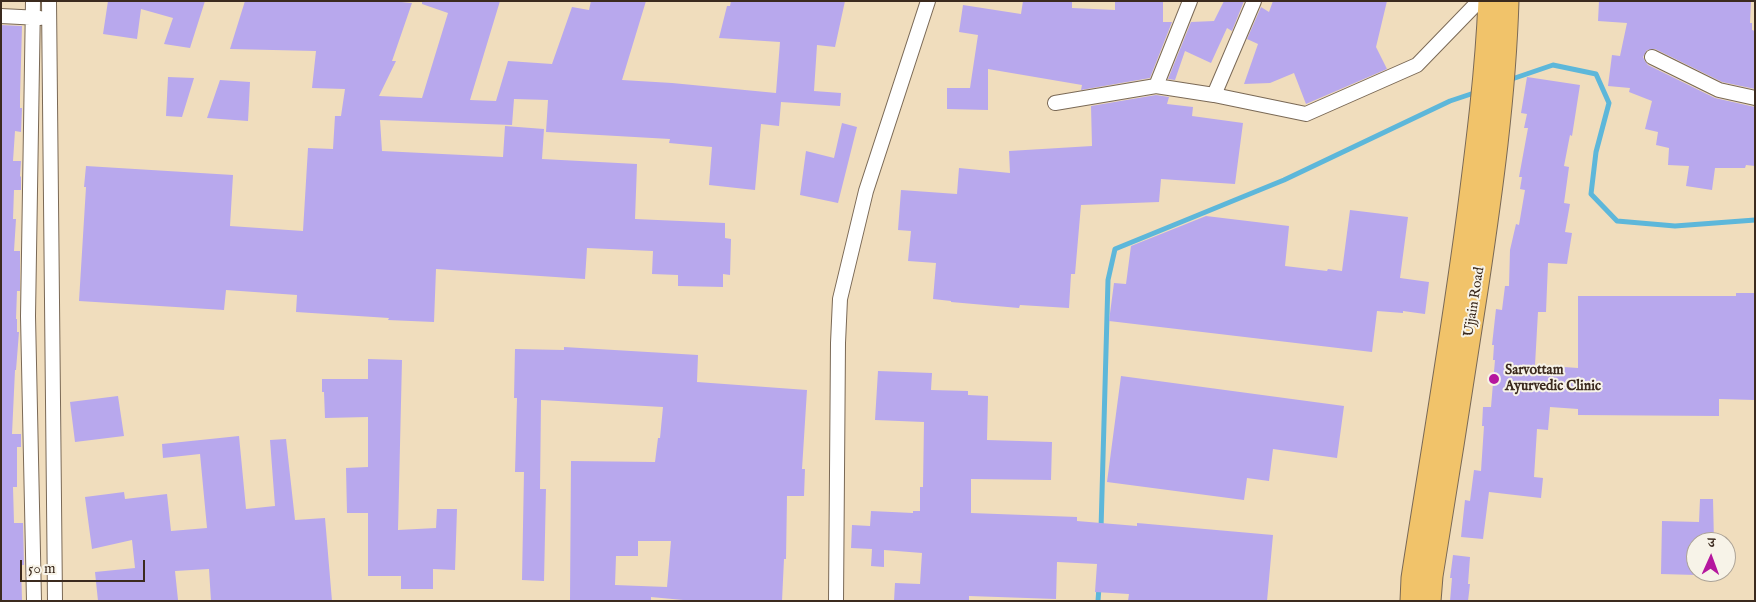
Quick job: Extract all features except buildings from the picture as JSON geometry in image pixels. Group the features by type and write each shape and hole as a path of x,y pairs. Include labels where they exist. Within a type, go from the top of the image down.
{"main road":[{"name":"Ujjain Road","path":"1489,1 1497,50"},
{"name":"Ujjain Road","path":"1430,601 1432,576 1485,235 1497,50 1508,1"},
{"name":"Ujjain Road","path":"1410,601 1461,267 1492,108"}],"street":[{"path":"33,1 28,316 34,601"},
{"path":"48,1 55,601"},
{"path":"836,601 840,299 866,190 928,1"},
{"path":"1156,86 1190,1"},
{"path":"1214,95 1254,1"},
{"path":"1056,103 1156,86 1214,95 1306,114 1417,65 1480,1"},
{"path":"1,16 48,18"},
{"path":"1652,57 1719,90 1755,98"}],"waterway":[{"path":"1509,80 1553,65 1596,74 1609,103 1596,152 1591,194 1617,221 1675,226 1755,220"},
{"path":"1101,529 1108,280 1115,249 1284,180 1450,101 1477,92"},
{"path":"1098,601 1099,587"}],"place":[{"name":"Sarvottam Ayurvedic Clinic","path":"1494,379"}]}
